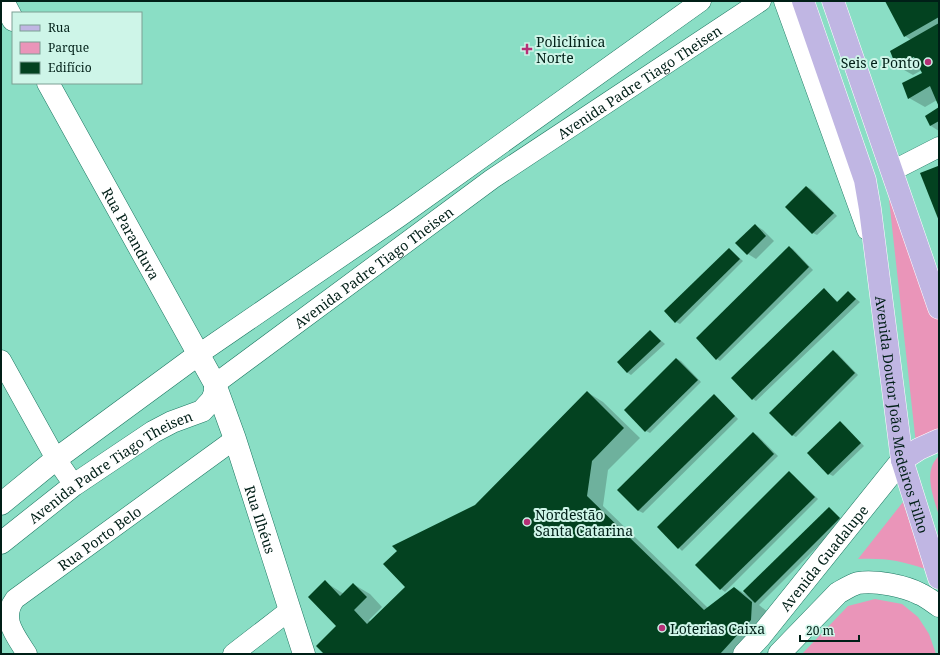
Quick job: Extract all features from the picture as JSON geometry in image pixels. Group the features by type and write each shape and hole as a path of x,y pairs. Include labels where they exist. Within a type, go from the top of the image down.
{"main road":[{"name":"Avenida Doutor João Medeiros Filho","path":"803,1 862,172 867,193 902,460 939,578"},
{"path":"834,1 939,308"},
{"name":"Rua Paranduva","path":"49,84 215,384"},
{"name":"Avenida Padre Tiago Theisen","path":"1,504 56,459 199,354"},
{"name":"Avenida Padre Tiago Theisen","path":"1,543 74,485 153,432 172,422 202,411 212,400 215,392 215,384"},
{"name":"Rua Ilhéus","path":"215,384 235,439 304,654"},
{"path":"902,460 919,449 939,440"},
{"name":"Avenida Guadalupe","path":"744,654 763,646 902,460"},
{"name":"Avenida Guadalupe","path":"779,654 838,593 849,586 860,583 888,584 920,594 939,606"}],"street":[{"name":"Avenida Padre Tiago Theisen","path":"199,354 399,217 701,1"},
{"name":"Avenida Padre Tiago Theisen","path":"215,384 492,179 761,1"},
{"name":"Avenida Doutor João Medeiros Filho","path":"784,1 874,248"},
{"path":"892,171 939,146"},
{"path":"1,360 56,459 74,485"},
{"name":"Rua Porto Belo","path":"27,654 7,621 8,610 15,599 235,439"},
{"path":"233,654 290,610"}],"green space":[{"path":"886,172 939,322 939,431 916,444"},
{"path":"939,456 939,516 932,493 930,477 934,462"},
{"path":"903,502 925,569 892,560 858,559"},
{"path":"875,599 902,604 918,617 929,634 936,654 802,654 848,606"}],"building":[{"path":"885,1 939,1 939,17 904,37"},
{"name":"Seis e Ponto","path":"939,23 939,107 930,86 908,99 902,83 922,73 914,57 896,66 890,51"},
{"name":"Seis e Ponto","path":"939,107 939,121 930,126 925,116"},
{"path":"938,166 939,168 939,221 920,173"},
{"path":"806,186 834,213 812,234 785,207"},
{"path":"755,224 766,236 747,255 735,243"},
{"path":"789,246 809,267 716,360 696,338"},
{"path":"729,248 740,259 675,323 664,311"},
{"path":"824,288 837,302 848,291 856,299 752,400 731,378"},
{"path":"650,330 661,341 627,373 617,362"},
{"path":"833,350 855,373 792,436 769,413"},
{"path":"676,358 698,380 645,432 624,410"},
{"name":"Nordestão Santa Catarina","path":"587,391 624,428 592,461 587,496 704,610 734,587 752,602 751,620 720,654 324,654 316,646 336,626 308,597 325,580 340,596 353,583 367,597 354,610 367,624 405,587 383,564 397,551 392,546 475,505"},
{"path":"714,394 735,416 638,511 617,490"},
{"path":"840,421 861,443 828,475 807,453"},
{"path":"753,432 774,454 678,549 657,527"},
{"path":"789,471 815,497 720,590 695,565"},
{"path":"829,507 840,518 755,603 743,591"}],"place":[{"name":"Policlínica Norte","path":"527,49"},
{"name":"Seis e Ponto","path":"928,62"},
{"name":"Nordestão Santa Catarina","path":"527,522"},
{"name":"Loterias Caixa","path":"662,628"}]}
